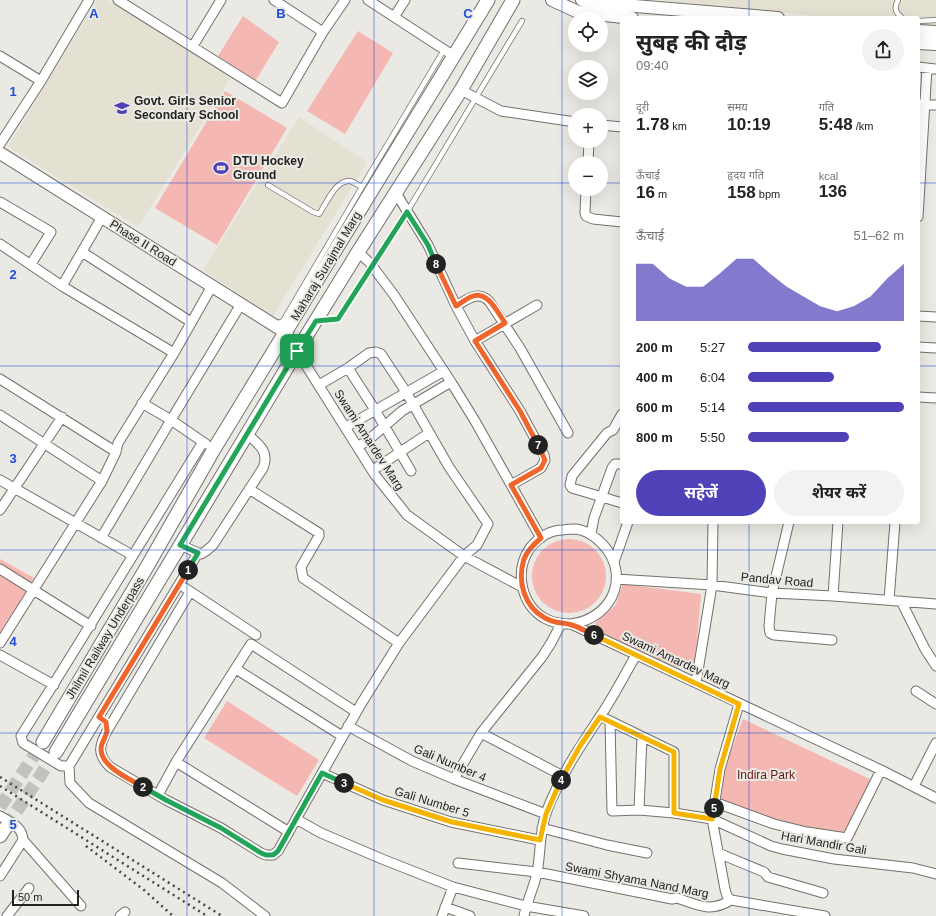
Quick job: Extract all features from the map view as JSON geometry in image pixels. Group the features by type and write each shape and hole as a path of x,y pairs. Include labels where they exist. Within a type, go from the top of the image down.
{"main road":[{"name":"Maharaj Surajmal Marg","path":"166,533 280,329 449,53 488,0"},
{"name":"Jhilmil Railway Underpass","path":"56,752 297,351 461,90 513,0"},
{"name":"Jhilmil Railway Underpass","path":"42,742 166,533"}],"street":[{"path":"0,144 41,81 89,0"},
{"path":"118,0 282,103 323,32 345,0"},
{"path":"193,46 221,0"},
{"path":"274,0 323,32"},
{"path":"368,0 449,53"},
{"path":"394,17 405,0"},
{"path":"552,0 578,12 620,17"},
{"path":"582,0 587,2 741,16"},
{"path":"920,31 936,32"},
{"path":"920,43 936,44"},
{"path":"0,56 41,81"},
{"path":"920,160 922,104 927,68"},
{"path":"461,90 501,110 568,121"},
{"path":"922,104 936,105"},
{"path":"608,126 620,127"},
{"name":"Phase II Road","path":"0,153 280,329"},
{"path":"396,193 428,245 456,306 475,341 520,411 544,455 545,460 541,468 511,485"},
{"path":"586,196 586,216 593,219 620,222"},
{"path":"0,202 51,232 31,264"},
{"path":"62,286 102,217"},
{"path":"0,244 62,286 174,353"},
{"path":"82,252 191,322"},
{"path":"358,252 373,267 394,295 476,421 541,538"},
{"path":"0,643 102,481 116,452 118,443 174,353 212,286"},
{"path":"456,306 472,296 482,296 489,301 505,323 568,432"},
{"path":"101,538 170,420 241,304"},
{"path":"475,341 537,305"},
{"path":"920,316 936,317"},
{"path":"280,329 297,351"},
{"path":"920,347 936,348"},
{"name":"Swami Amardev Marg","path":"297,351 372,470 407,515 464,556 522,587 526,599 532,608 544,618 566,624 636,655 881,770 936,798"},
{"path":"190,592 107,731 101,742 100,750 104,760 110,766 158,795 221,828 248,846 266,855 273,855 278,851 342,736 399,643 464,556 477,545 488,524 449,467 406,392 379,352 369,353 348,368 319,385"},
{"path":"348,368 411,471"},
{"path":"346,427 444,371"},
{"path":"0,379 116,452"},
{"path":"358,446 366,442 402,411 451,382"},
{"path":"920,397 936,398"},
{"path":"142,403 214,449"},
{"path":"0,415 102,481"},
{"path":"0,510 62,417"},
{"path":"620,418 613,430 607,433 572,476 570,482 572,488 620,502"},
{"path":"613,430 620,432"},
{"path":"372,470 429,433"},
{"path":"180,545 201,554 213,545 266,461 262,449 247,434"},
{"path":"69,766 61,766 24,743 22,736 91,626 202,442"},
{"path":"591,534 600,497 613,465 620,464"},
{"path":"0,480 132,556"},
{"path":"249,489 319,533 320,536 301,566 303,578 399,643"},
{"path":"152,524 166,533"},
{"path":"614,562 627,524"},
{"path":"696,683 712,586 713,524"},
{"path":"789,524 772,593 769,626 770,633 774,635 832,640"},
{"path":"833,596 838,524"},
{"path":"889,600 895,524"},
{"path":"454,779 481,733 542,657 566,624 588,620 604,609 614,591 616,579 614,562 603,543 591,534 577,529 559,530 541,538 530,549 524,559 521,575 522,587"},
{"path":"198,553 69,766 70,782 88,803 222,883 265,916"},
{"path":"0,569 91,626"},
{"name":"Pandav Road","path":"616,579 712,586 772,593 936,604"},
{"path":"179,584 256,635"},
{"path":"901,601 925,649 936,666"},
{"path":"158,795 176,762 251,644 356,712"},
{"path":"0,655 54,684"},
{"path":"524,916 537,872 540,840 546,814 563,776 580,746 600,717 636,655"},
{"path":"236,669 342,736"},
{"path":"916,691 936,704"},
{"path":"731,900 727,896 724,889 712,819 720,769 739,704"},
{"path":"99,717 106,722 107,731"},
{"path":"600,717 674,752 674,813"},
{"name":"Hari Mandir Gali","path":"610,721 612,811 639,810 674,813 712,819 771,846 782,849 841,860 913,868 936,874"},
{"name":"Gali Number 4","path":"348,726 412,761 454,779 546,814"},
{"path":"481,733 563,776"},
{"path":"639,810 642,737"},
{"path":"914,786 936,743"},
{"path":"176,762 289,832"},
{"path":"714,802 774,824 807,832 847,838 881,770"},
{"name":"Gali Number 5","path":"322,773 383,800 452,822 540,840"},
{"path":"296,819 322,833 382,859 453,887 558,914 584,916"},
{"path":"2,826 18,827 22,831 23,840 80,906"},
{"path":"542,828 607,845 647,853"},
{"path":"0,876 23,840"},
{"path":"718,853 764,872 768,877 823,892"},
{"name":"Swami Shyama Nand Marg","path":"458,863 537,872 672,899 677,898 707,907 721,906 731,900 825,916"},
{"path":"442,916 453,887"},
{"path":"7,916 29,888"},
{"path":"445,907 470,916"}],"lane":[{"path":"898,0 895,7 896,13 900,16"},
{"path":"920,21 936,20"},
{"path":"316,321 338,319 373,267 407,212 522,21"},
{"path":"280,329 283,320 362,187 449,53"},
{"path":"268,185 313,212 319,214 335,188 343,182 352,181 362,187"}],"shaded area":[{"name":"Govt. Girls Senior Secondary School","path":"97,0 107,0 233,74 138,227 8,147"},
{"path":"658,0 936,0 936,27 920,25 920,16 816,16"},
{"path":"299,117 367,162 273,316 203,270"}],"green space":[{"path":"243,16 279,42 254,83 218,56"},
{"path":"358,31 393,53 345,134 307,111"},
{"name":"DTU Hockey Ground","path":"225,91 287,128 217,245 155,208"},
{"path":"562,539 576,539 590,545 600,555 606,569 604,590 600,597 590,607 576,613 562,613 548,607 538,597 532,583 532,569 538,555 548,545"},
{"path":"0,559 34,578 5,630 0,636"},
{"path":"623,584 701,594 695,663 675,671 606,635 595,623 615,606"},
{"path":"227,701 319,760 297,796 204,738"},
{"name":"Indira Park","path":"743,719 876,782 861,812 856,835 811,830 779,823 720,803 724,769"}],"tunnel":[{"path":"0,807 43,742"},
{"path":"6,827 56,752"}],"railway":[{"path":"0,777 222,916"},
{"path":"0,786 207,916"},
{"path":"86,846 144,890 173,916"}],"place":[{"name":"Govt. Girls Senior Secondary School","path":"122,108"},
{"name":"DTU Hockey Ground","path":"221,168"}],"route":[{"path":"407,212 428,245 456,306 472,296 485,297 505,323 475,341 520,411 544,455 545,460 541,468 511,485 541,538 530,549 524,559 521,575 522,587 526,599 532,608 544,618 561,624 571,624 739,704 720,769 712,819 674,813 674,752 600,717 580,746 563,776 546,814 540,840 452,822 383,800 322,773 278,851 273,855 266,855 248,846 221,828 166,800 110,766 104,760 100,750 101,742 107,731 106,722 99,717 198,553 180,545 297,351 316,321 338,319 373,267 407,212"}]}
